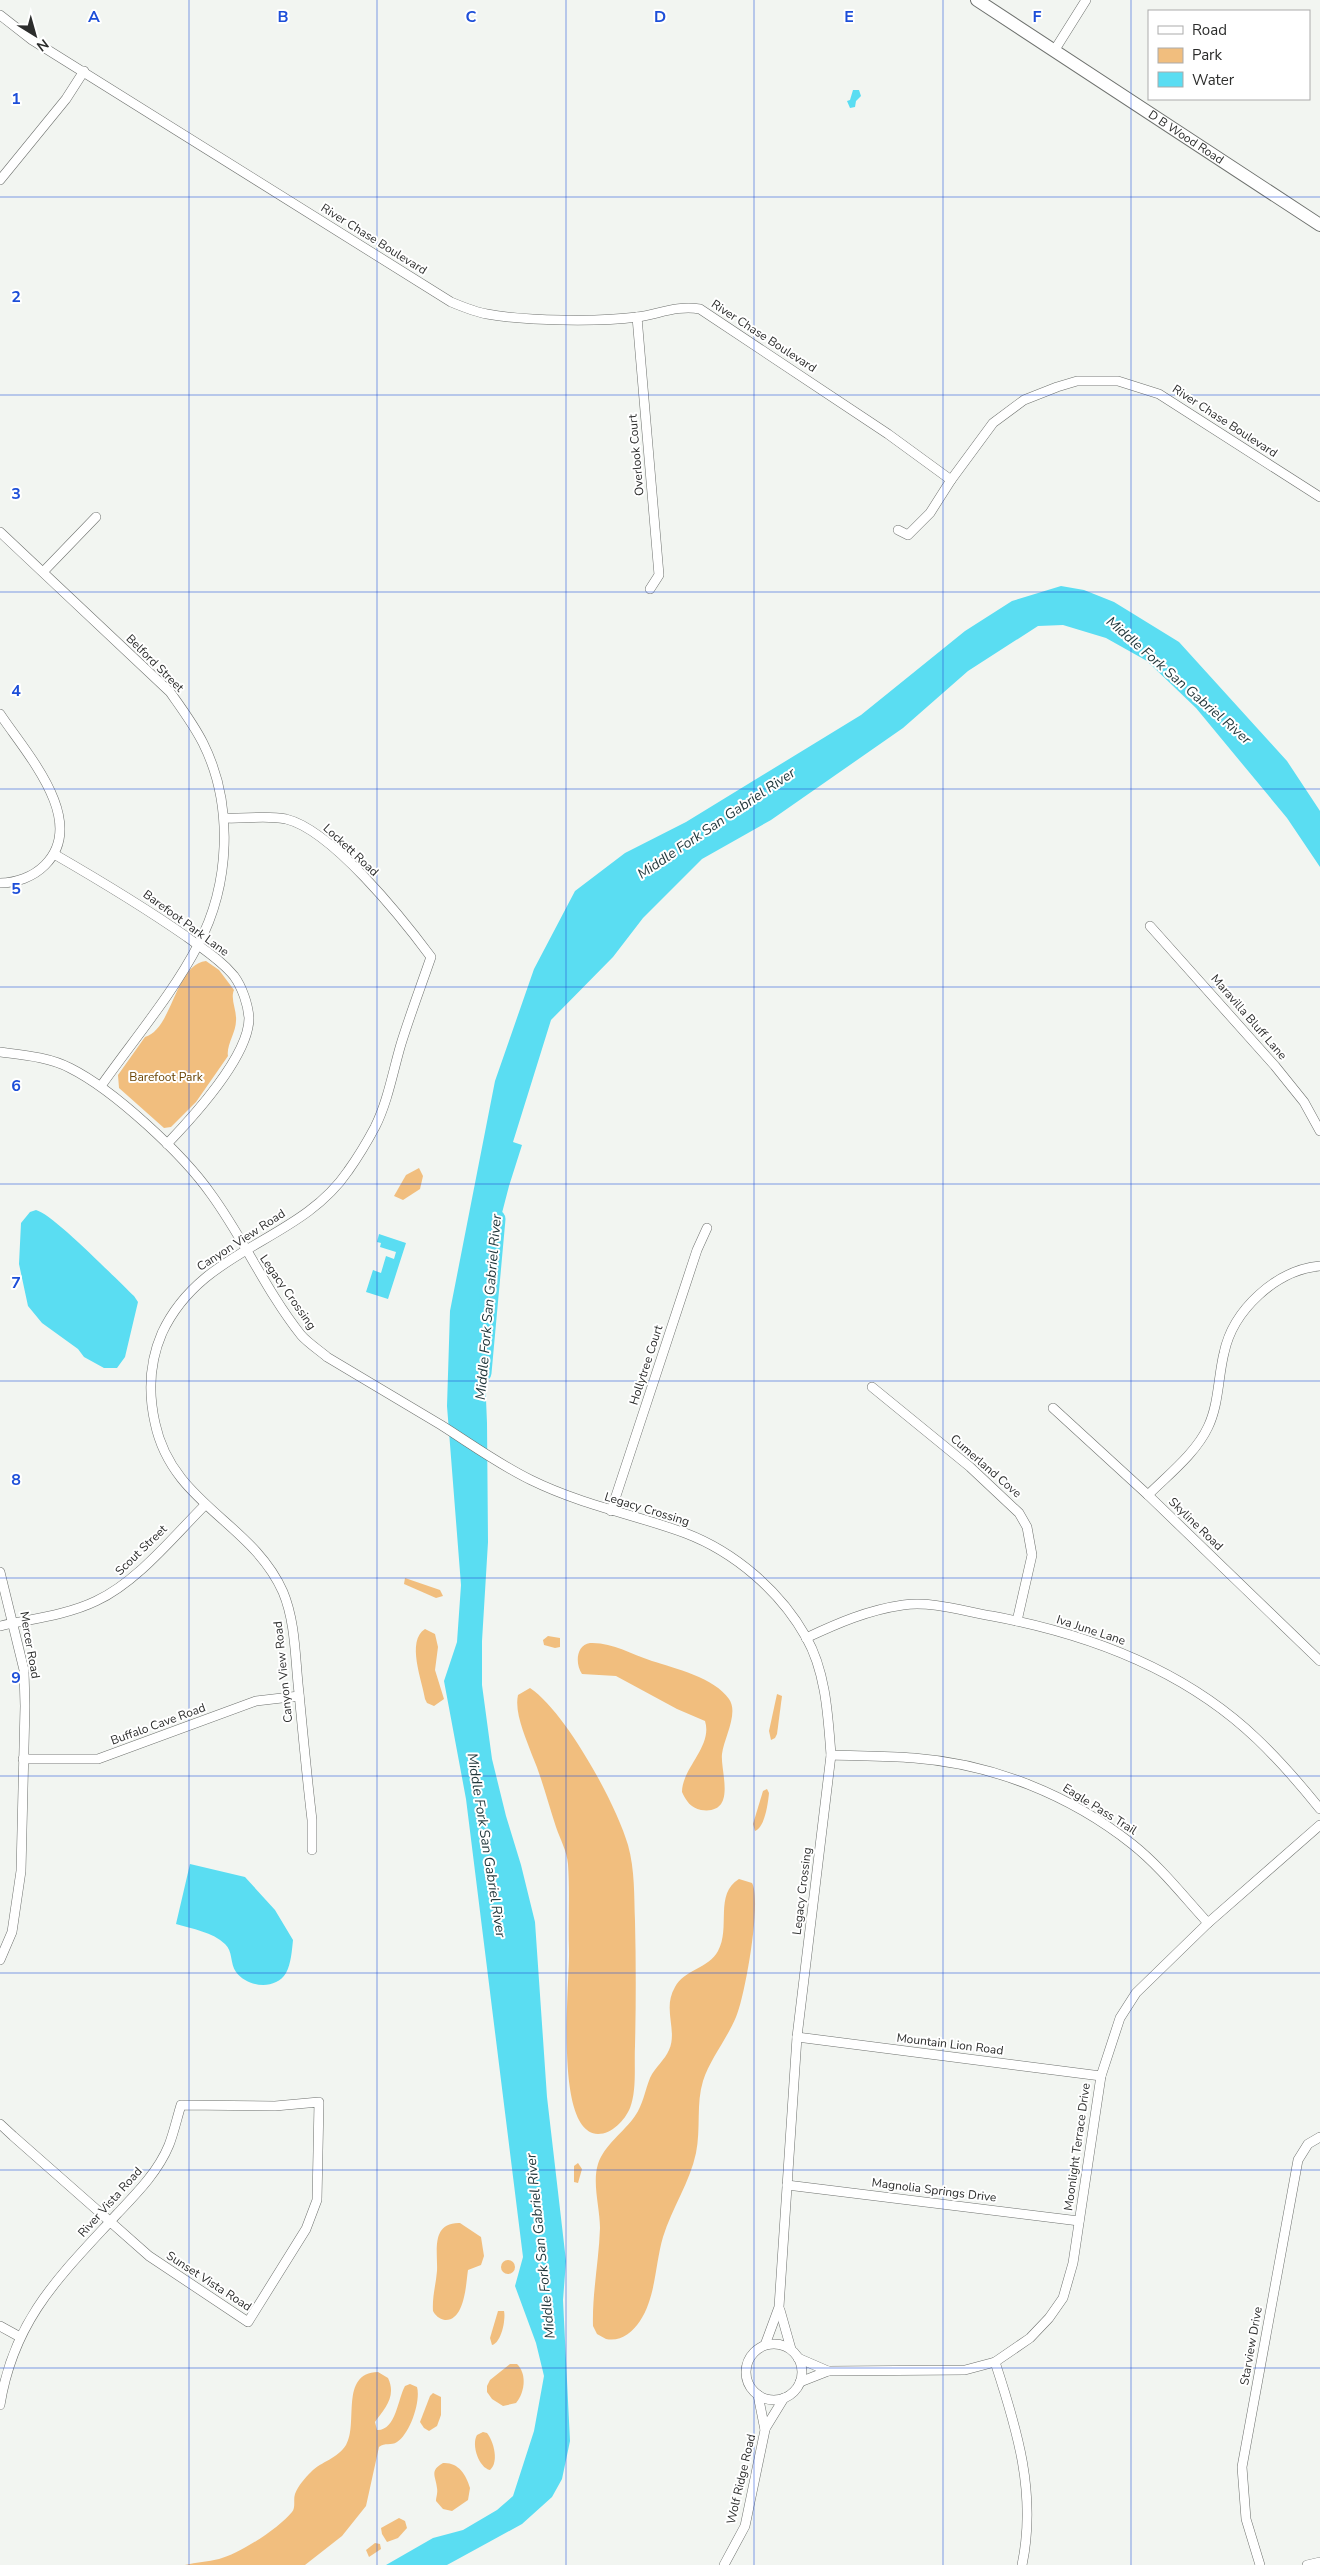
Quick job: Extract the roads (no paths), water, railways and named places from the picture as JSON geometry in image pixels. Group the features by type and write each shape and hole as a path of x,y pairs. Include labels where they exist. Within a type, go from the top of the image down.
{"main road":[{"name":"D B Wood Road","path":"977,0 1320,225"}],"street":[{"path":"1054,51 1086,0"},
{"name":"River Chase Boulevard","path":"0,15 32,40 451,302 481,312 505,316 583,319 637,317 689,307 700,308 888,434 951,480 993,423 1024,400 1057,387 1078,382 1109,380 1135,385 1159,394 1320,497"},
{"path":"0,180 66,99 84,71"},
{"name":"Overlook Court","path":"637,317 659,574 650,589"},
{"path":"898,530 908,535 930,513 951,480"},
{"path":"43,572 96,517"},
{"name":"Belford Street","path":"0,532 170,692 204,745 224,818 225,854 219,886 208,925 198,945 101,1086"},
{"path":"0,714 56,800 61,825 54,854 38,872 23,880 0,883"},
{"name":"Lockett Road","path":"224,818 284,819 302,824 321,837 396,912 431,957"},
{"name":"Barefoot Park Lane","path":"54,854 145,908 198,945 219,961 235,977 245,998 249,1019 245,1038 237,1054 203,1105 167,1144"},
{"name":"Maravilla Bluff Lane","path":"1150,926 1275,1066 1304,1102 1320,1131"},
{"name":"Canyon View Road","path":"312,1850 312,1820 292,1625 283,1592 263,1559 248,1541 205,1505 177,1475 160,1444 150,1396 152,1364 158,1344 172,1313 207,1275 304,1214 327,1195 347,1173 378,1120 431,957"},
{"name":"Legacy Crossing","path":"0,1052 38,1058 69,1067 101,1086 167,1144 211,1194 261,1278 303,1336 327,1357 510,1469 570,1498 686,1533 717,1549 758,1578 777,1597 806,1638 821,1679 827,1712 831,1755 797,2037 779,2307 764,2345 756,2349 746,2364 748,2383 758,2394"},
{"name":"Hollytree Court","path":"610,1511 697,1250 708,1228"},
{"path":"1148,1495 1197,1444 1208,1428 1215,1410 1224,1351 1235,1326 1254,1299 1269,1286 1290,1275 1320,1266"},
{"name":"Cumerland Cove","path":"872,1387 970,1467 1019,1513 1027,1527 1032,1555 1017,1621"},
{"name":"Skyline Road","path":"1053,1408 1148,1495 1320,1661"},
{"name":"Scout Street","path":"0,1626 74,1609 96,1601 115,1591 134,1576 205,1505"},
{"name":"Mercer Road","path":"0,1572 14,1622 24,1670 25,1706 19,1897 12,1932 0,1960"},
{"name":"Iva June Lane","path":"806,1638 849,1618 904,1605 926,1604 1017,1621 1105,1645 1172,1676 1208,1700 1255,1737 1288,1770 1320,1809"},
{"name":"Buffalo Cave Road","path":"23,1758 98,1759 256,1701 299,1696"},
{"name":"Eagle Pass Trail","path":"831,1755 915,1758 969,1766 1020,1780 1060,1797 1132,1844 1165,1875 1208,1923"},
{"name":"Moonlight Terrace Drive","path":"800,2382 828,2371 965,2370 995,2362 1030,2338 1050,2318 1063,2298 1073,2263 1101,2076 1120,2018 1136,1992 1208,1923 1320,1825"},
{"name":"Mountain Lion Road","path":"797,2037 1101,2076"},
{"name":"River Vista Road","path":"0,2405 8,2368 20,2337 43,2297 67,2267 146,2182 169,2146 181,2105 275,2106 319,2102"},
{"name":"Sunset Vista Road","path":"0,2124 149,2256 248,2322 306,2229 317,2200 319,2102"},
{"name":"Starview Drive","path":"1260,2565 1246,2519 1242,2467 1298,2160 1301,2152 1318,2138"},
{"name":"Magnolia Springs Drive","path":"786,2185 1079,2221"},
{"name":"Legacy Crossing","path":"779,2307 791,2349 798,2358"},
{"path":"0,2326 20,2337"},
{"path":"764,2345 774,2344 791,2349"},
{"path":"765,2430 784,2398 795,2390 800,2382 802,2373 798,2358"},
{"name":"Moonlight Terrace Drive","path":"798,2358 828,2371"},
{"path":"995,2362 1017,2430 1025,2468 1028,2503 1026,2548 1022,2565"},
{"path":"758,2394 770,2400 784,2398"},
{"name":"Wolf Ridge Road","path":"724,2565 745,2526 765,2430 758,2394"},
{"path":"1308,2565 1320,2562"}],"water":[{"path":"853,90 859,90 861,96 856,101 855,107 850,108 847,101 850,100"},
{"path":"1061,586 1084,590 1114,602 1179,642 1287,761 1320,811 1320,867 1287,818 1196,708 1147,661 1106,638 1063,625 1038,626 968,671 903,728 771,820 702,859 643,918 613,957 551,1020 513,1142 522,1145 490,1259 483,1328 487,1423 488,1542 482,1641 482,1685 492,1759 535,1922 547,2097 566,2261 563,2300 570,2441 562,2479 552,2497 522,2524 447,2565 386,2565 433,2538 463,2530 497,2510 513,2496 534,2431 544,2376 536,2343 515,2286 523,2257 466,1799 444,1681 457,1642 461,1585 447,1406 450,1311 495,1081 534,969 575,891 625,853 686,822 861,715 965,631 1012,601"},
{"path":"36,1210 44,1214 70,1235 138,1302 125,1357 117,1368 104,1368 84,1357 78,1349 42,1323 28,1306 19,1264 21,1223 30,1212"},
{"path":"379,1234 406,1243 388,1299 366,1292 373,1270 381,1273 386,1256 394,1259 396,1252 380,1247 381,1243 377,1242"},
{"path":"190,1864 245,1877 275,1910 293,1940 289,1965 281,1979 268,1985 254,1984 247,1981 236,1972 228,1947 225,1944 202,1931 176,1924"}],"waterway":[{"name":"Middle Fork San Gabriel River","path":"482,1373 496,1219"}],"park label":[{"name":"Barefoot Park","path":"166,1077"}]}
